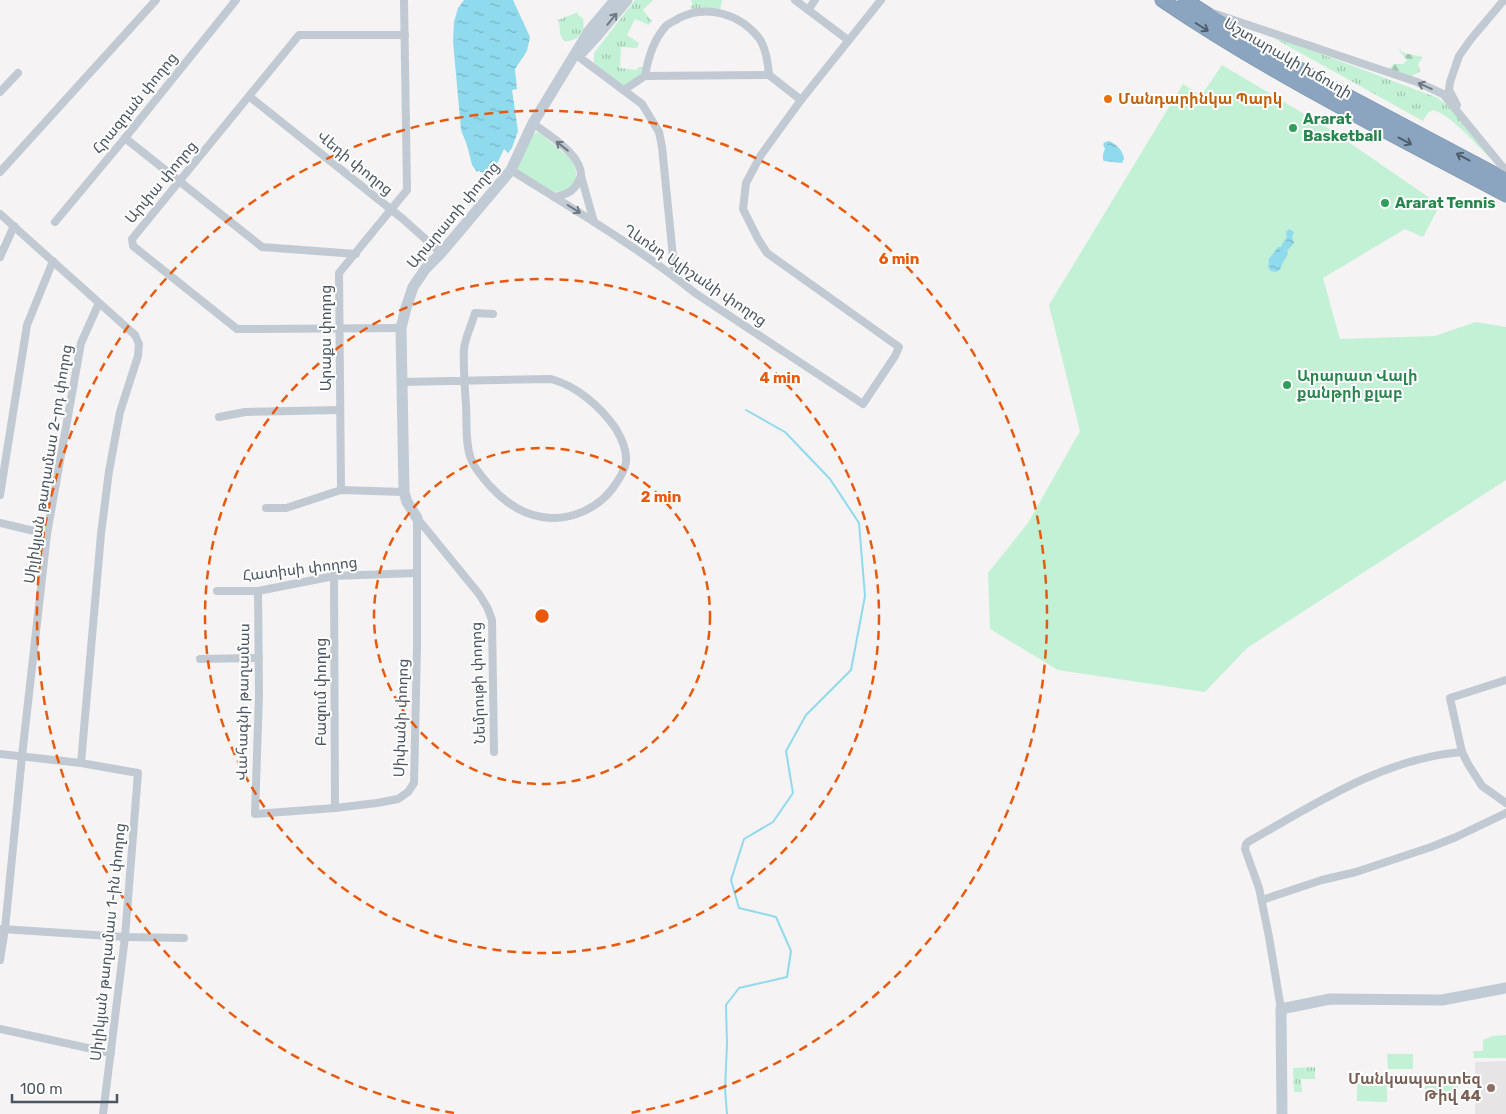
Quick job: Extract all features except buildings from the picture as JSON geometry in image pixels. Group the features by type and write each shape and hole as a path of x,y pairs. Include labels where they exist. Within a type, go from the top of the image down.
{"highway":[{"name":"Աշտարակի խճուղի","path":"1162,0 1246,54 1506,195"},
{"name":"Աշտարակի խճուղի","path":"1195,5 1243,37 1329,86 1506,180"}],"street":[{"path":"0,172 156,0"},
{"name":"Հրազդան փողոց","path":"55,222 236,0"},
{"name":"Արաքս փողոց","path":"341,490 339,273 408,190 404,0"},
{"name":"Արարատի փողոց","path":"417,518 407,502 404,492 401,328 406,308 414,287 426,268 441,253 510,170 533,123 575,57 589,31 614,0"},
{"name":"Արարատի փողոց","path":"575,57 596,37 627,0"},
{"path":"795,0 848,40"},
{"path":"808,10 815,0"},
{"path":"624,90 646,76 769,75 801,100 881,0"},
{"path":"1463,118 1449,90 1459,56 1471,38 1504,0"},
{"path":"1195,5 1216,14 1417,82 1443,94 1506,171"},
{"path":"646,76 648,61 655,41 667,25 685,15 704,11 726,14 744,24 760,40 767,58 769,75"},
{"name":"Արփա փողոց","path":"401,328 339,330 237,329 132,246 132,239 299,35 405,35"},
{"path":"575,57 642,104 659,132 675,277"},
{"path":"0,92 18,73"},
{"name":"Վեդի փողոց","path":"250,96 392,210 441,253"},
{"name":"Ղևոնդ Ալիշանի փողոց","path":"510,170 594,222 675,277 695,293 863,404 899,347 767,253 743,209 746,183 761,155 801,100"},
{"path":"533,123 572,154 582,169 578,184 573,190 554,197"},
{"path":"125,138 262,247 356,254"},
{"path":"581,176 594,222"},
{"path":"0,214 135,335 139,344 138,356 120,412 109,471 101,534 81,763 0,754"},
{"path":"0,257 14,226"},
{"path":"0,495 28,325 53,261"},
{"name":"Սիլիկյան թաղամաս 2-րդ փողոց","path":"0,960 47,534 81,342 99,303"},
{"path":"401,382 465,381 551,379 564,383 584,396 614,427 624,446 626,464 622,474 609,494 600,502 589,509 556,518 532,515 512,506 505,500 487,482 471,460 468,448 465,381 464,348 476,313 494,314"},
{"path":"219,417 245,412 340,410"},
{"path":"266,508 286,508 341,490 404,492"},
{"name":"Սիփանի փողոց","path":"255,814 378,803 398,799 408,792 414,783 417,518"},
{"name":"Նեմրութի փողոց","path":"417,518 488,607 492,620 494,752"},
{"path":"0,523 47,534"},
{"name":"Հատիսի փողոց","path":"217,591 258,591 334,576 416,573"},
{"name":"Բազում փողոց","path":"334,576 335,808"},
{"name":"Վահագնի թաղամաս","path":"255,814 259,696 258,591"},
{"path":"200,659 259,658"},
{"path":"1506,680 1450,698 1462,752 1468,764 1482,786 1506,803"},
{"path":"1282,1114 1281,1009 1270,937 1259,888 1245,849 1246,844 1319,801 1378,772 1443,754 1462,752"},
{"name":"Սիլիկյան թաղամաս 1-ին փողոց","path":"81,763 138,773 125,937 103,1114"},
{"path":"1262,900 1322,880 1356,872 1456,837 1506,813"},
{"path":"2,929 125,937 184,938"},
{"path":"1281,1009 1330,999 1442,1000 1506,988"},
{"path":"0,1029 111,1053"}],"shaded area":[{"name":"Մանկապարտեզ Թիվ 44","path":"1506,1061 1506,1114 1475,1114 1475,1062"}],"green space":[{"path":"635,0 653,0 643,10 652,21 649,25 635,19 627,35 639,43 637,48 621,47 620,68 637,70 638,67 644,67 643,75 624,87 594,63 594,53"},
{"path":"691,0 722,0 720,10 692,11 690,6 693,5"},
{"path":"578,12 578,15 583,18 584,30 576,39 564,41 561,36 558,20"},
{"path":"1263,32 1438,98 1448,106 1491,157 1452,121 1437,111 1431,111 1423,121"},
{"path":"1397,48 1404,53 1423,57 1418,64 1420,72 1407,78 1387,71 1394,64 1403,64 1407,60"},
{"name":"Արարատ Վալի քանթրի քլաբ","path":"1222,65 1331,130 1440,205 1423,237 1405,229 1323,278 1340,339 1435,336 1476,322 1506,327 1506,480 1247,648 1205,692 1058,670 990,629 988,573 1028,523 1080,431 1049,305 1183,84 1201,96"},
{"path":"537,132 570,158 575,167 577,178 573,186 564,191 552,192 519,172 517,167 531,137"},
{"path":"1506,1035 1506,1058 1474,1058 1473,1051 1483,1051 1483,1040 1493,1036"},
{"path":"1387,1054 1413,1054 1413,1069 1388,1069"},
{"path":"1315,1067 1315,1079 1301,1079 1302,1092 1294,1092 1293,1068"},
{"path":"1425,1079 1458,1079 1458,1100 1425,1100"},
{"path":"1357,1083 1387,1083 1387,1102 1357,1101"}],"water":[{"path":"464,0 513,0 530,37 527,51 515,69 517,89 512,90 518,131 512,148 508,153 504,149 495,168 489,173 480,172 479,170 477,172 472,165 461,130 453,41 454,22 458,8"},
{"path":"1109,141 1121,150 1124,159 1122,163 1103,160 1105,149 1103,144"},
{"path":"1289,229 1294,232 1292,237 1294,243 1287,251 1288,254 1280,270 1276,272 1271,271 1268,267 1268,260 1278,247 1281,247 1287,237 1286,232"}],"waterway":[{"path":"727,1114 725,1089 726,1005 739,988 787,977 791,951 776,917 739,908 731,880 744,839 773,822 793,793 786,751 806,715 851,670 865,596 859,523 830,479 785,432 746,410"}],"place":[{"name":"Մանդարինկա Պարկ","path":"1108,99"},
{"name":"Ararat Basketball","path":"1293,128"},
{"name":"Ararat Tennis","path":"1385,203"},
{"name":"Արարատ Վալի քանթրի քլաբ","path":"1287,385"},
{"name":"Մանկապարտեզ Թիվ 44","path":"1491,1088"}]}
